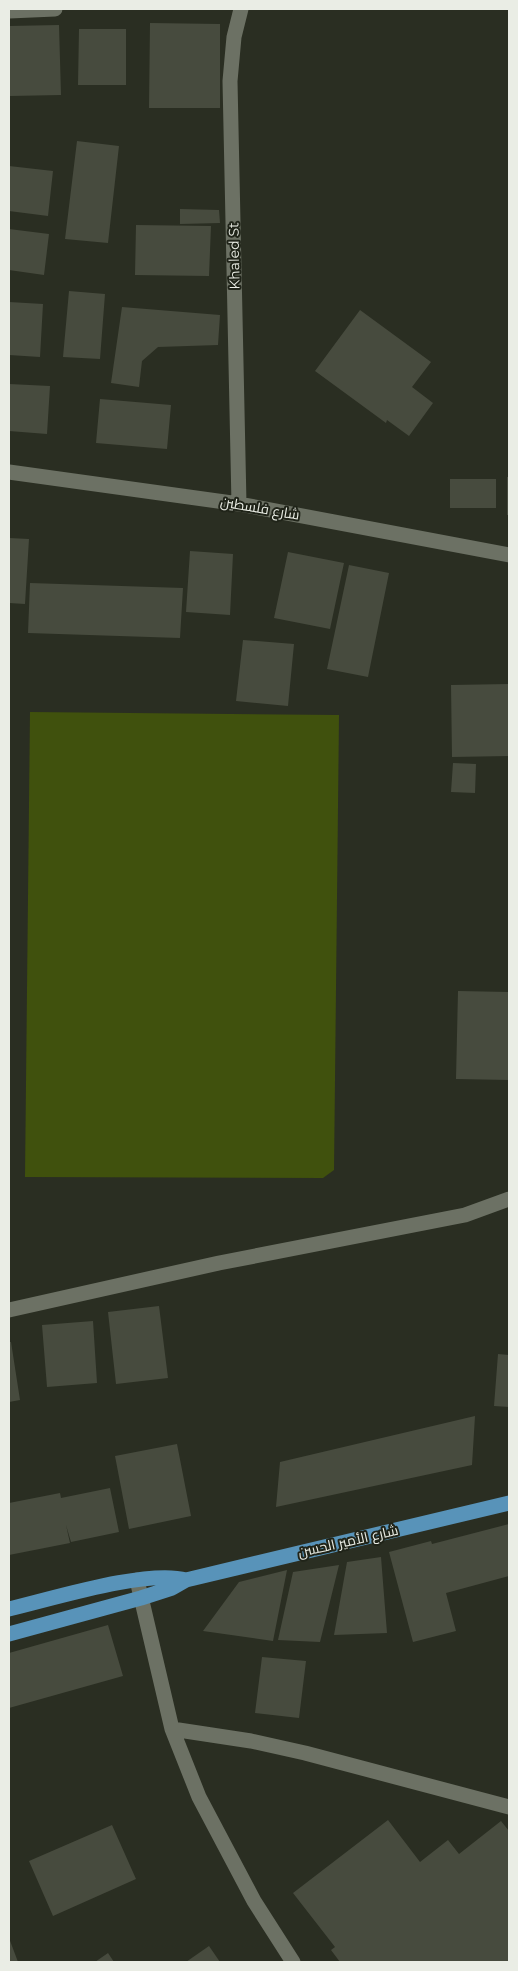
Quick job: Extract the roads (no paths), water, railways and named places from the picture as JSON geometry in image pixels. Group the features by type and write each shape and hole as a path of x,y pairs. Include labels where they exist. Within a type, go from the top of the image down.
{"main road":[{"name":"شارع الأمير الحسن","path":"9,1634 141,1598 172,1588 186,1580 509,1503"},
{"name":"شارع الأمير الحسن","path":"9,1609 137,1580 175,1577 186,1580"}],"street":[{"path":"9,12 55,9"},
{"name":"Khaled St","path":"239,504 230,81 234,38 240,9"},
{"name":"شارع فلسطين","path":"9,472 239,504 509,555"},
{"path":"9,1310 219,1263 465,1214 509,1199"},
{"path":"137,1580 172,1729 199,1797 254,1901 293,1962"},
{"path":"172,1729 251,1741 305,1753 509,1807"}]}
